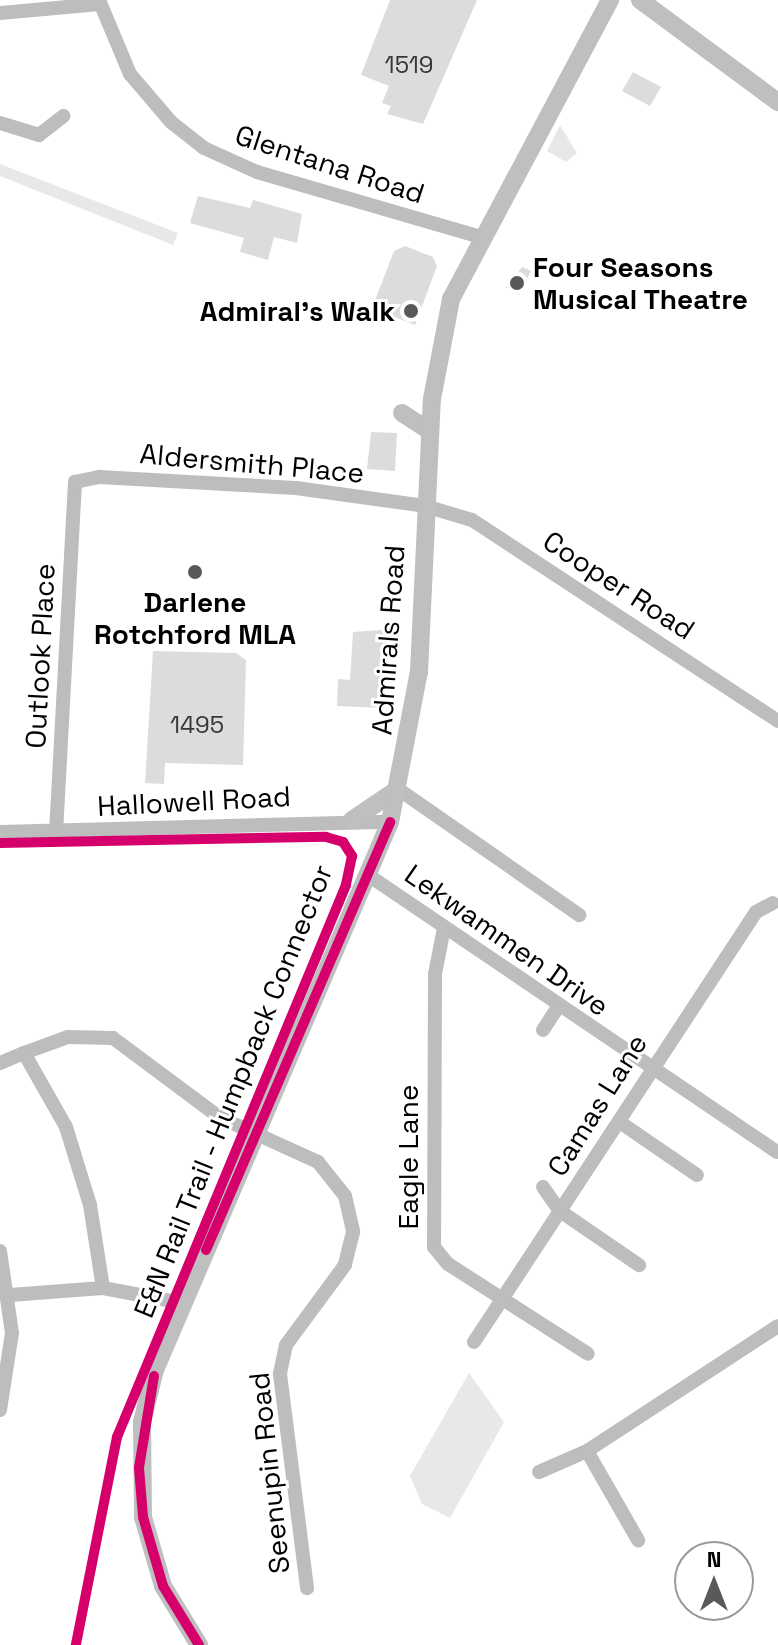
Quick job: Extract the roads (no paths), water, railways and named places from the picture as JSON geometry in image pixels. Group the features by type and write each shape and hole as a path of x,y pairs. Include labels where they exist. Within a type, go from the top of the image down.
{"main road":[{"path":"595,0 596,23"},
{"name":"Admirals Road","path":"199,1645 154,1563 139,1468 155,1370 390,822 419,672 432,399 443,327 481,237 610,0"},
{"path":"640,0 778,102"},
{"path":"430,431 402,413 432,399"},
{"path":"352,820 398,789"}],"street":[{"path":"0,13 100,2"},
{"name":"Glentana Road","path":"100,2 130,74 171,122 204,148 257,172 481,237"},
{"path":"0,123 39,135 63,116"},
{"name":"Aldersmith Place","path":"75,482 113,477 258,485 425,506"},
{"name":"Outlook Place","path":"56,833 75,482"},
{"name":"Cooper Road","path":"425,506 472,520 778,721"},
{"path":"398,789 579,915"},
{"name":"Hallowell Road","path":"0,832 56,833 352,820 390,822"},
{"name":"Lekwammen Drive","path":"368,875 558,1007 777,1152"},
{"name":"Camas Lane","path":"474,1342 621,1123 650,1069 756,912 773,903"},
{"name":"Eagle Lane","path":"444,928 435,974 431,1229 448,1264 588,1354"},
{"path":"543,1030 558,1007"},
{"name":"Seenupin Road","path":"0,1063 68,1037 113,1038 219,1117 318,1162 345,1196 353,1232 345,1265 286,1345 280,1374 307,1588"},
{"path":"24,1053 78,1159 103,1288"},
{"path":"621,1123 697,1175"},
{"path":"543,1187 560,1211 639,1265"},
{"path":"0,1251 10,1295 12,1333 0,1410"},
{"path":"10,1295 103,1288 182,1303"},
{"path":"539,1472 587,1451 778,1326"},
{"path":"587,1451 638,1540"}],"place":[{"name":"Four Seasons Musical Theatre","path":"517,283"},
{"name":"Admiral's Walk","path":"411,311"},
{"name":"Darlene Rotchford MLA","path":"195,572"}]}
